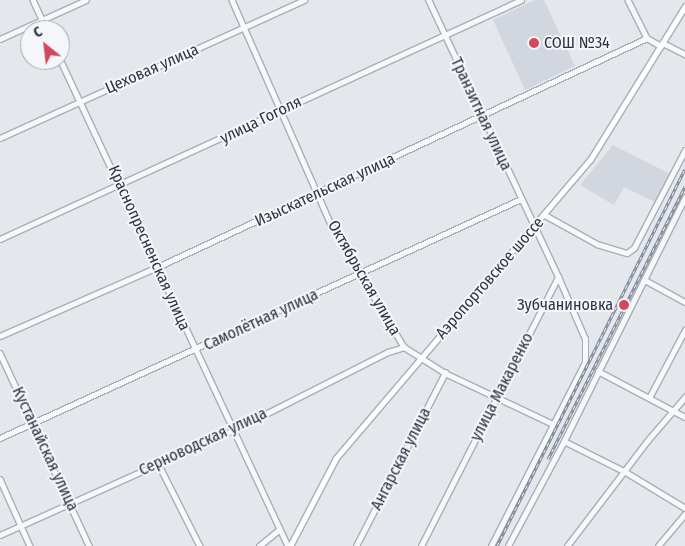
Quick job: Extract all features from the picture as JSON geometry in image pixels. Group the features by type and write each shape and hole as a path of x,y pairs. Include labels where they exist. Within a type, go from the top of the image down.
{"main road":[{"name":"Аэропортовское шоссе","path":"289,546 336,458 535,227 590,160 685,6"}],"street":[{"path":"33,0 42,20 86,0"},
{"name":"Октябрьская улица","path":"232,0 319,192 331,224 404,347 420,359 445,373 553,424"},
{"name":"Цеховая улица","path":"0,138 304,0"},
{"name":"Транзитная улица","path":"428,0 535,227"},
{"name":"улица Гоголя","path":"0,239 521,0"},
{"path":"628,0 647,38 685,54"},
{"path":"0,39 20,30"},
{"name":"Изыскательская улица","path":"0,336 482,118 647,38"},
{"name":"Краснопресненская улица","path":"65,70 121,183 195,350 234,430 279,530 289,546"},
{"path":"545,215 597,244 627,253 634,248 685,150"},
{"path":"508,546 646,280 685,197"},
{"name":"Самолётная улица","path":"0,438 521,199"},
{"path":"491,546 553,424 587,351 558,277 535,227"},
{"name":"улица Макаренко","path":"421,546 558,277"},
{"path":"646,280 685,302"},
{"path":"649,398 685,330"},
{"name":"Серноводская улица","path":"0,535 234,430 388,352 404,347"},
{"name":"Кустанайская улица","path":"0,353 89,546"},
{"path":"598,371 685,416"},
{"name":"Ангарская улица","path":"356,546 445,373"},
{"path":"567,546 624,471 685,397"},
{"path":"564,441 624,471 685,508"},
{"path":"158,463 200,546"},
{"path":"0,479 30,546"},
{"path":"658,546 685,514"},
{"path":"259,546 279,530"}],"shaded area":[{"name":"СОШ №34","path":"535,0 544,0 575,66 525,90 493,20"},
{"path":"613,145 670,174 655,202 624,187 614,205 580,185"}],"railway":[{"path":"497,546 685,169"},
{"path":"548,459 685,187"}],"place":[{"name":"СОШ №34","path":"534,43"},
{"name":"Зубчаниновка","path":"624,305"}]}
